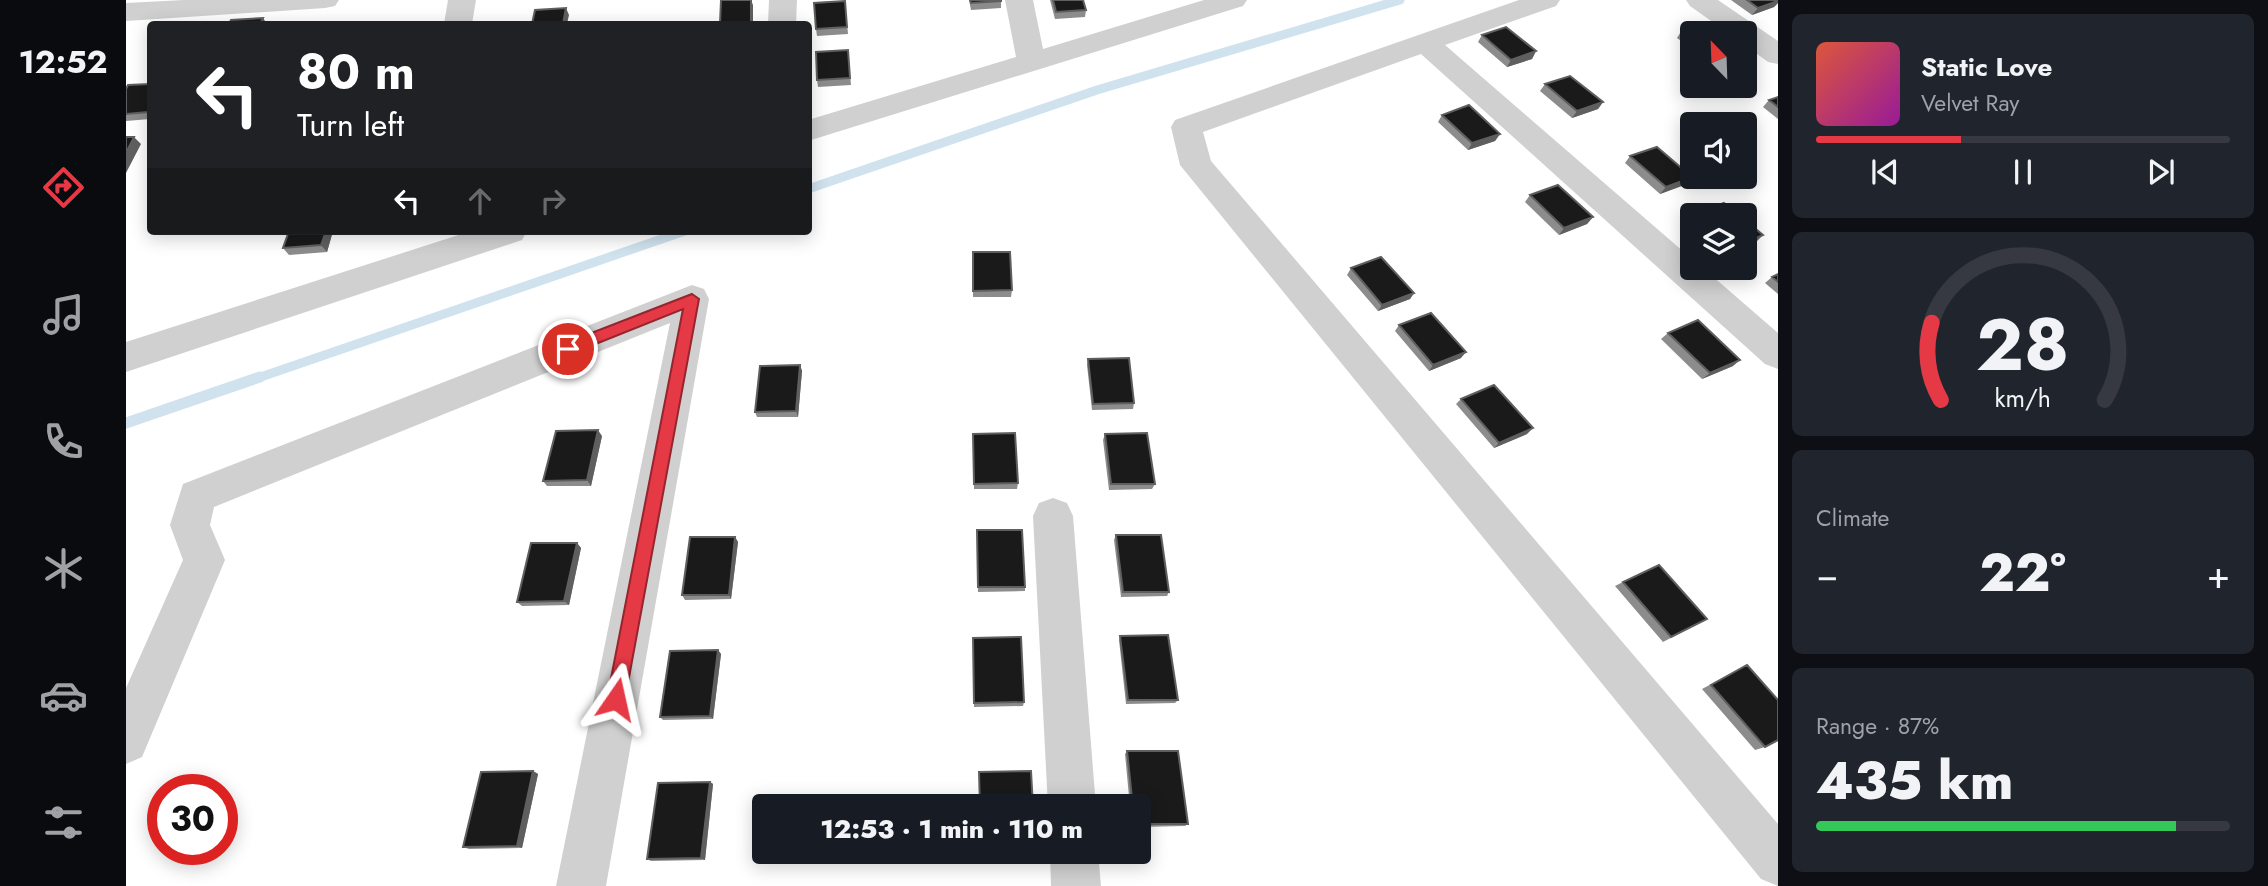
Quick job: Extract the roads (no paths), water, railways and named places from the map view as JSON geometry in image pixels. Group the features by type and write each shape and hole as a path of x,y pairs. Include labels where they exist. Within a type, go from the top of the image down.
{"street":[{"path":"126,40 140,7 325,0"},
{"path":"458,21 462,0"},
{"path":"782,21 783,0"},
{"path":"1019,0 1032,64"},
{"path":"812,130 1233,0"},
{"path":"1546,0 1186,127 1196,165 1778,862"},
{"path":"1700,0 1778,55"},
{"path":"1424,41 1778,354"},
{"path":"126,357 421,246 486,235"},
{"path":"126,741 204,560 190,525 197,496 692,299 581,886"},
{"path":"1053,516 1071,794"},
{"path":"1075,864 1076,886"}],"waterway":[{"path":"812,188 1097,90 1400,0"},
{"path":"255,379 673,235"},
{"path":"126,423 260,377"}]}
